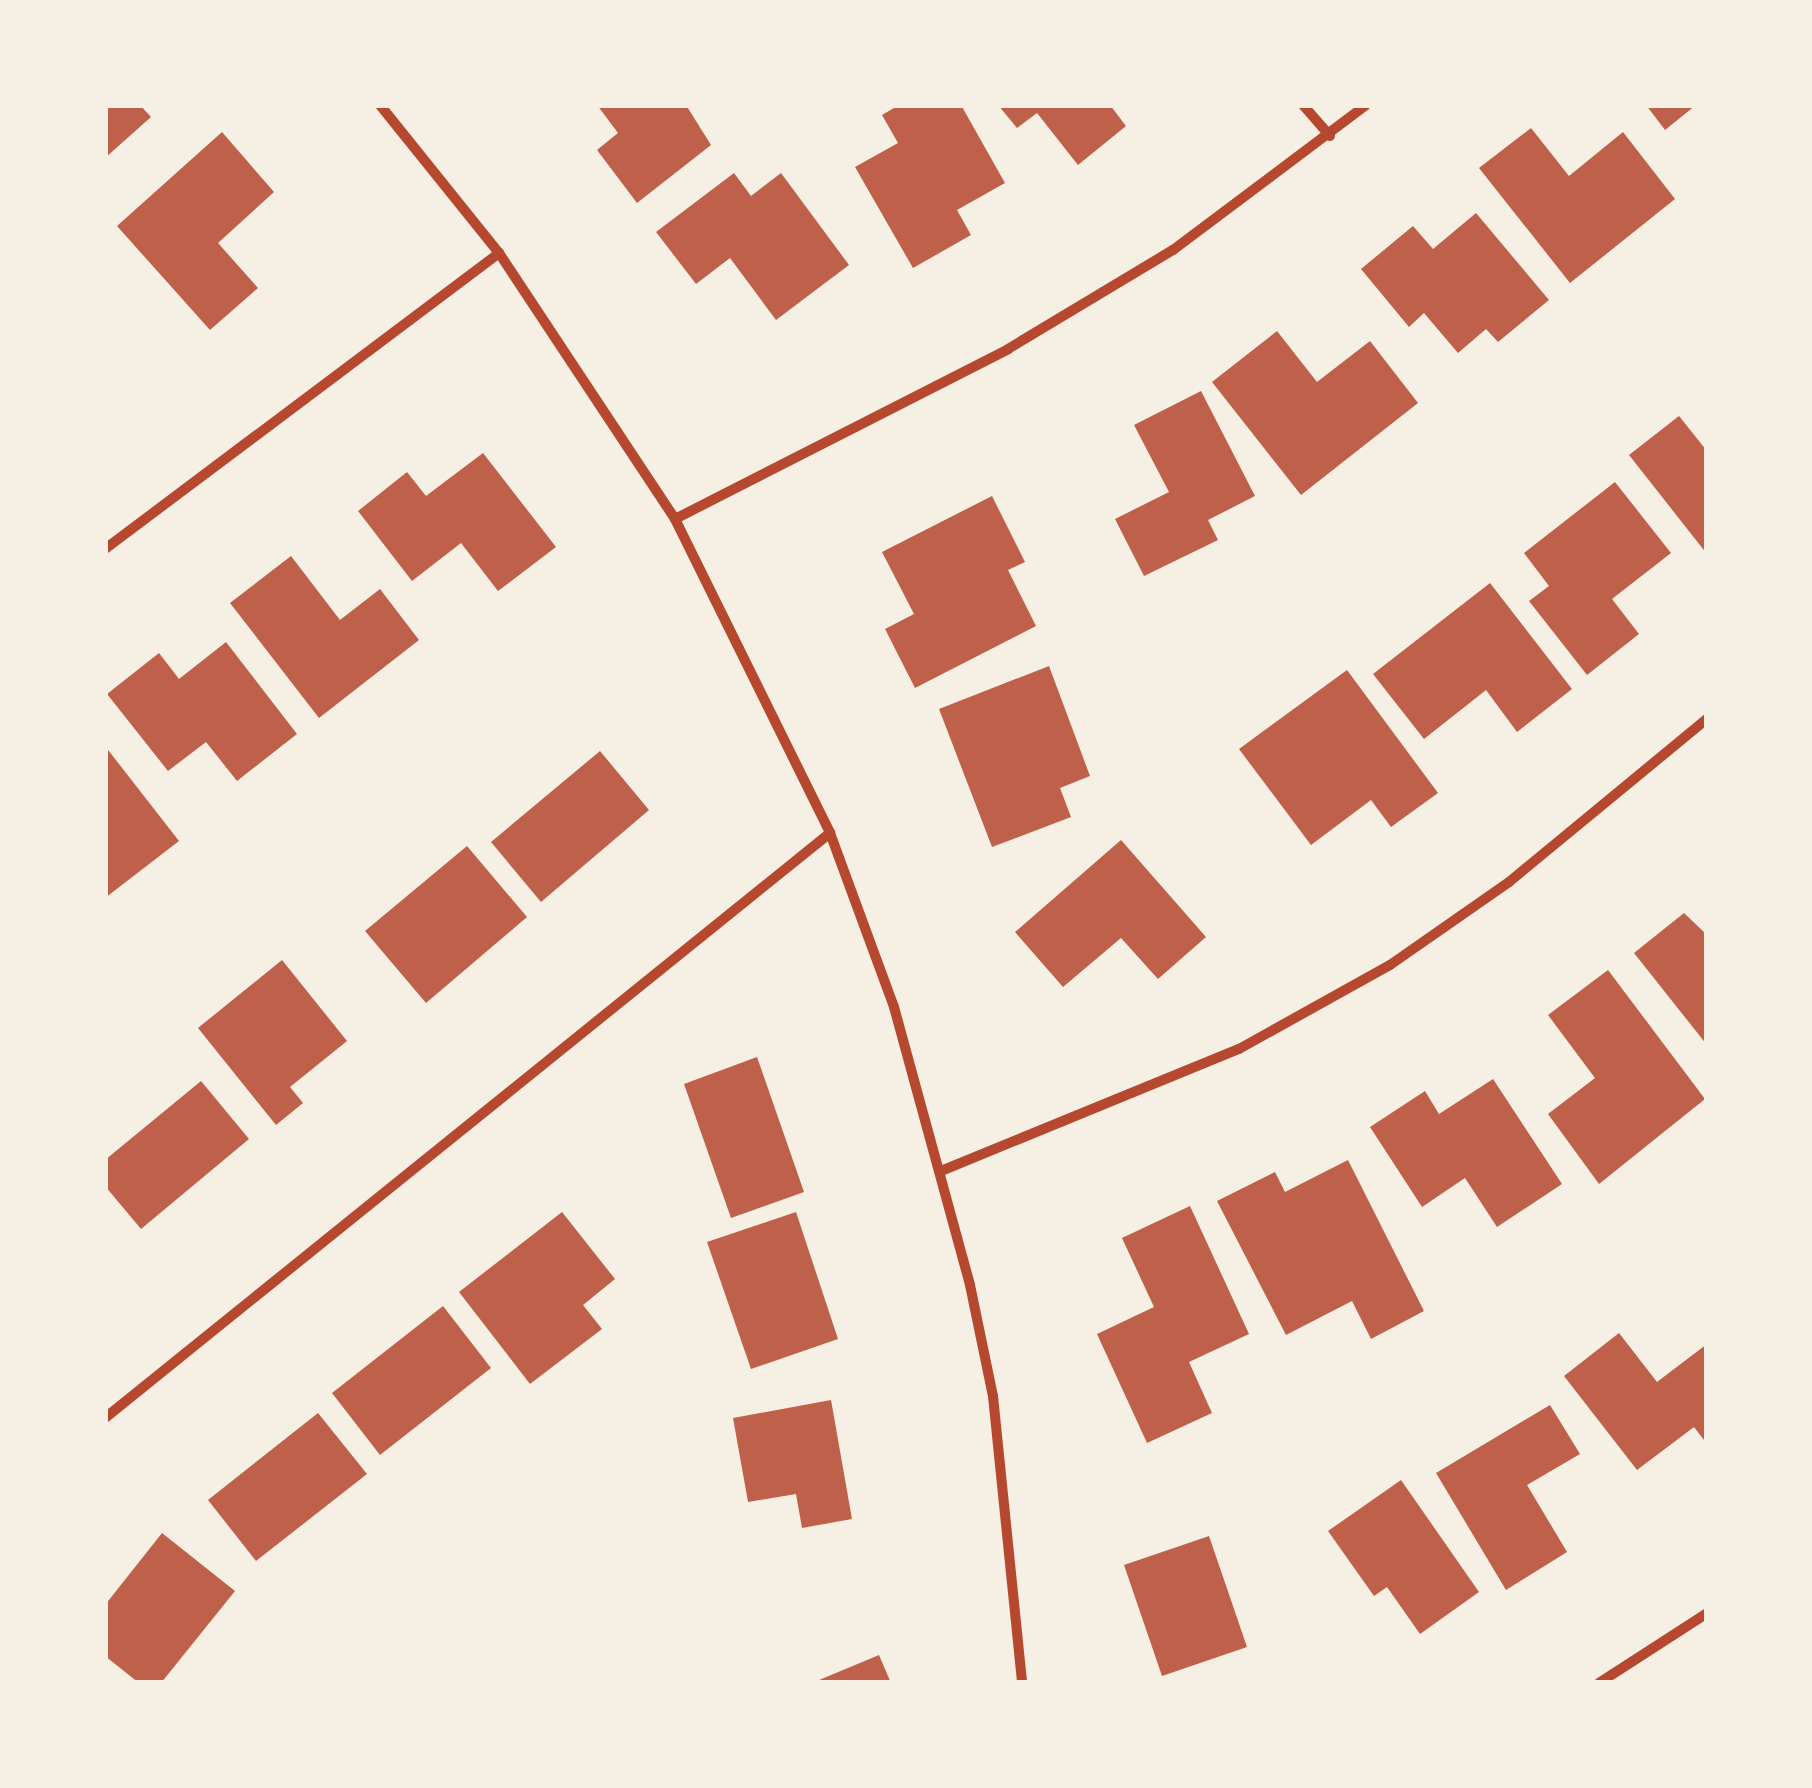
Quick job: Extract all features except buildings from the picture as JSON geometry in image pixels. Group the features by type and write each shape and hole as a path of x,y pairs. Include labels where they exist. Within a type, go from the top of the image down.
{"street":[{"path":"380,105 499,253 676,519 830,833 894,1007 940,1171 993,1396 1022,1683"},
{"path":"1303,105 1330,136"},
{"path":"676,519 1008,350 1173,250 1330,136 1366,105"},
{"path":"105,549 499,253"},
{"path":"940,1171 1239,1049 1390,964 1509,882 1707,719"},
{"path":"105,1418 830,833"},
{"path":"1599,1683 1707,1613"}]}
